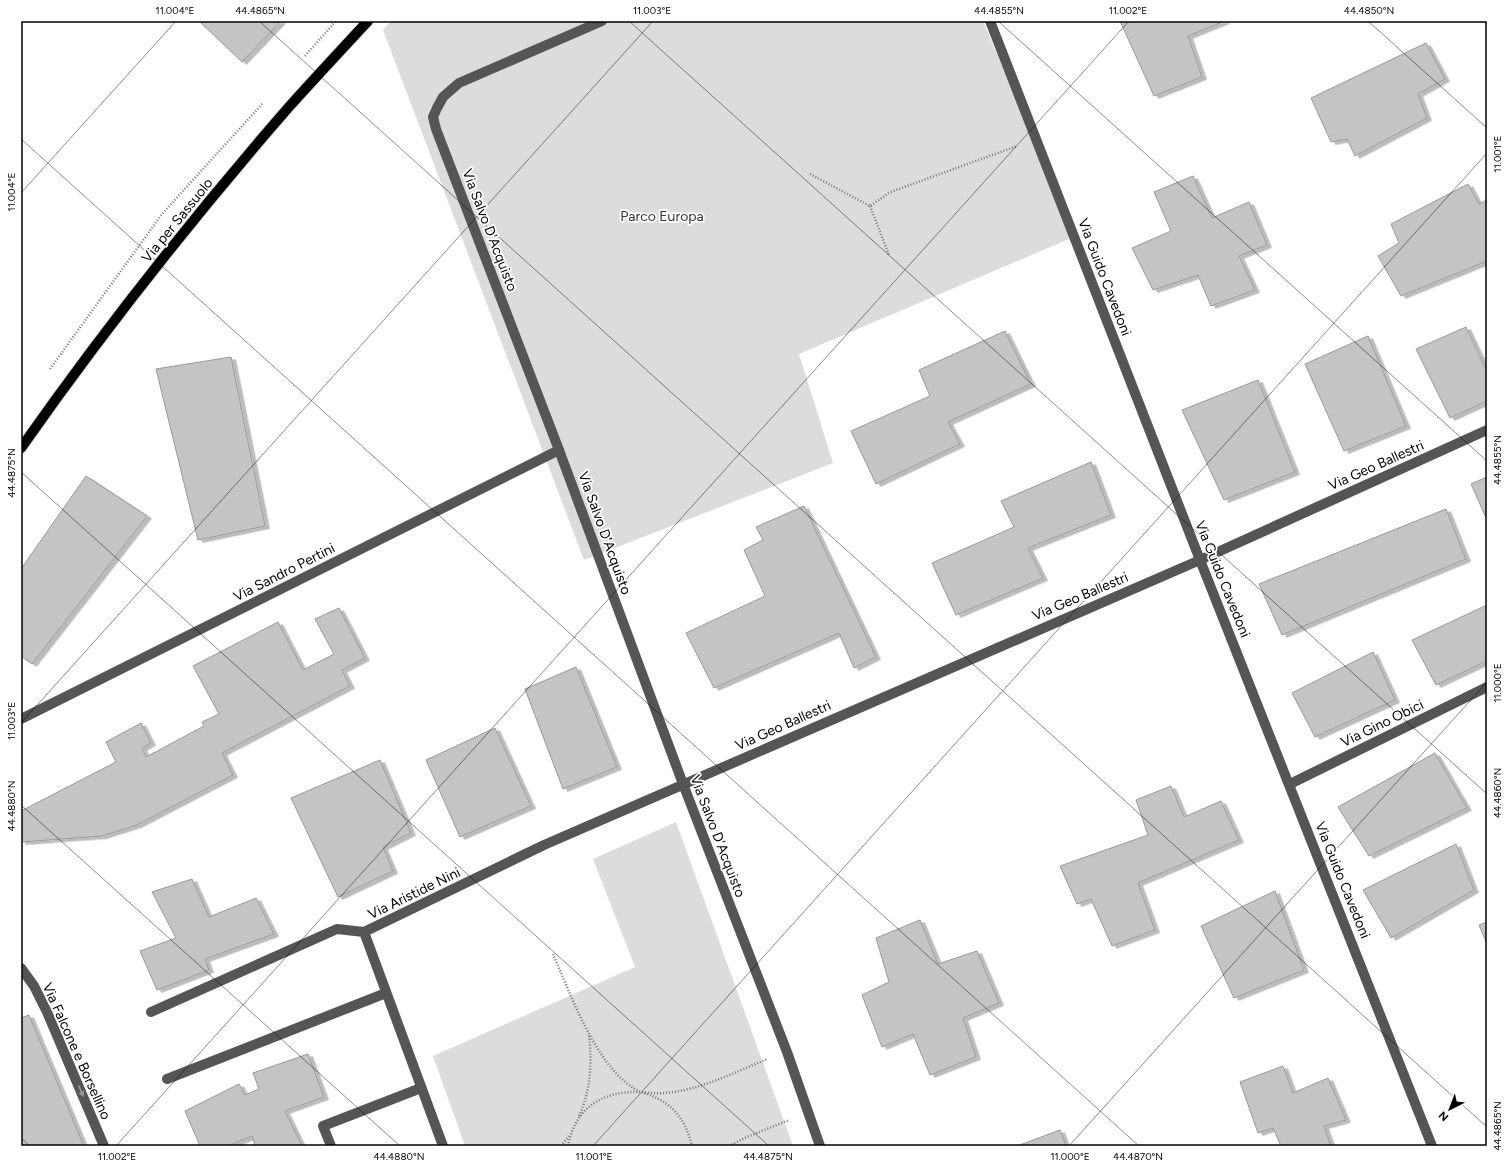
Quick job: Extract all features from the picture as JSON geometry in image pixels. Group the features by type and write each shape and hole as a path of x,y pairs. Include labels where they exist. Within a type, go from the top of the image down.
{"main road":[{"name":"Via per Sassuolo","path":"21,448 80,368 193,221 289,108 368,21"}],"street":[{"name":"Via Salvo D'Acquisto","path":"602,21 459,83 443,97 433,117 436,129 559,450 683,784 787,1052 820,1146"},
{"name":"Via Guido Cavedoni","path":"990,21 1200,560 1290,784 1432,1146"},
{"name":"Via Geo Ballestri","path":"683,784 1200,560 1487,430"},
{"name":"Via Sandro Pertini","path":"21,720 559,450"},
{"name":"Via Gino Obici","path":"1290,784 1487,687"},
{"name":"Via Aristide Nini","path":"443,1146 364,932 544,845 683,784"},
{"path":"151,1012 337,929 364,932"},
{"name":"Via Falcone e Borsellino","path":"21,968 34,986 48,1012 104,1146"},
{"path":"167,1079 386,993"},
{"path":"330,1146 323,1126 421,1088"}],"path":[{"path":"870,206 896,190 1037,139"},
{"path":"810,174 870,206 889,255"},
{"path":"553,954 589,1034 616,1073 627,1084 640,1092 656,1097 670,1106 681,1118 688,1132 692,1146"},
{"path":"568,1146 570,1136 585,1103 591,1072 589,1034"},
{"path":"577,1120 586,1109 598,1100 611,1094 626,1092 670,1092 691,1088 787,1052"},
{"path":"729,1146 747,1137 808,1113"},
{"path":"561,1146 570,1136"}],"green space":[{"name":"Parco Europa","path":"391,21 983,21 1074,237 799,354 833,463 584,560 383,30"},
{"path":"676,822 793,1146 465,1146 433,1056 635,967 593,859"}],"building":[{"path":"199,21 281,21 242,62"},
{"path":"1120,21 1225,21 1188,36 1202,77 1154,96"},
{"path":"1426,43 1445,79 1418,94 1427,118 1355,156 1347,139 1331,142 1311,98"},
{"path":"1193,176 1212,218 1249,202 1267,245 1239,256 1255,290 1211,306 1198,275 1153,290 1132,248 1171,231 1154,192"},
{"path":"1468,184 1479,204 1487,200 1487,261 1401,296 1378,256 1399,243 1391,224"},
{"path":"1466,327 1487,371 1487,401 1450,418 1416,349"},
{"path":"1005,331 1031,384 948,422 960,444 876,484 851,431 930,396 919,370"},
{"path":"1368,336 1406,426 1344,451 1305,364"},
{"path":"231,357 265,526 198,540 156,369"},
{"path":"1258,380 1295,472 1224,500 1182,410"},
{"path":"1091,462 1111,515 1028,548 1043,578 956,615 932,563 1014,527 1001,501"},
{"path":"86,476 147,516 32,664 21,656 21,569"},
{"path":"1487,477 1487,520 1471,484"},
{"path":"804,506 876,657 854,668 839,633 714,688 686,633 765,596 744,550 763,540 756,527"},
{"path":"1446,509 1466,559 1282,635 1259,584"},
{"path":"1487,605 1487,661 1436,685 1412,640"},
{"path":"339,608 365,658 342,670 350,686 222,753 233,775 137,825 102,836 21,842 21,811 116,762 106,742 141,723 151,743 142,748 146,757 204,726 202,722 219,714 193,666 278,622 303,670 334,654 315,619"},
{"path":"1373,652 1395,700 1315,737 1292,693"},
{"path":"576,667 617,767 563,789 525,689"},
{"path":"495,728 531,806 460,837 426,760"},
{"path":"1435,753 1467,808 1369,856 1338,807"},
{"path":"380,760 411,833 383,847 393,871 338,897 291,798"},
{"path":"1171,786 1184,817 1221,801 1239,840 1138,883 1155,930 1112,946 1091,899 1077,904 1060,866 1148,835 1136,800"},
{"path":"1456,844 1474,890 1391,938 1363,890"},
{"path":"192,879 209,917 256,898 274,934 205,959 209,970 157,990 140,951 176,938 152,892"},
{"path":"1275,891 1304,970 1234,998 1201,926"},
{"path":"920,920 938,964 977,951 999,1003 963,1018 976,1057 930,1075 913,1034 882,1047 862,995 889,982 876,938"},
{"path":"1487,922 1487,944 1479,925"},
{"path":"29,1015 84,1146 21,1146 21,1018"},
{"path":"308,1054 324,1097 285,1111 302,1146 255,1146 252,1136 228,1146 200,1146 185,1111 239,1084 245,1095 259,1089 253,1073"},
{"path":"1283,1066 1293,1093 1328,1078 1346,1120 1324,1126 1331,1146 1281,1146 1273,1128 1258,1133 1240,1082"},
{"path":"1060,1130 1066,1146 1017,1146"}]}
